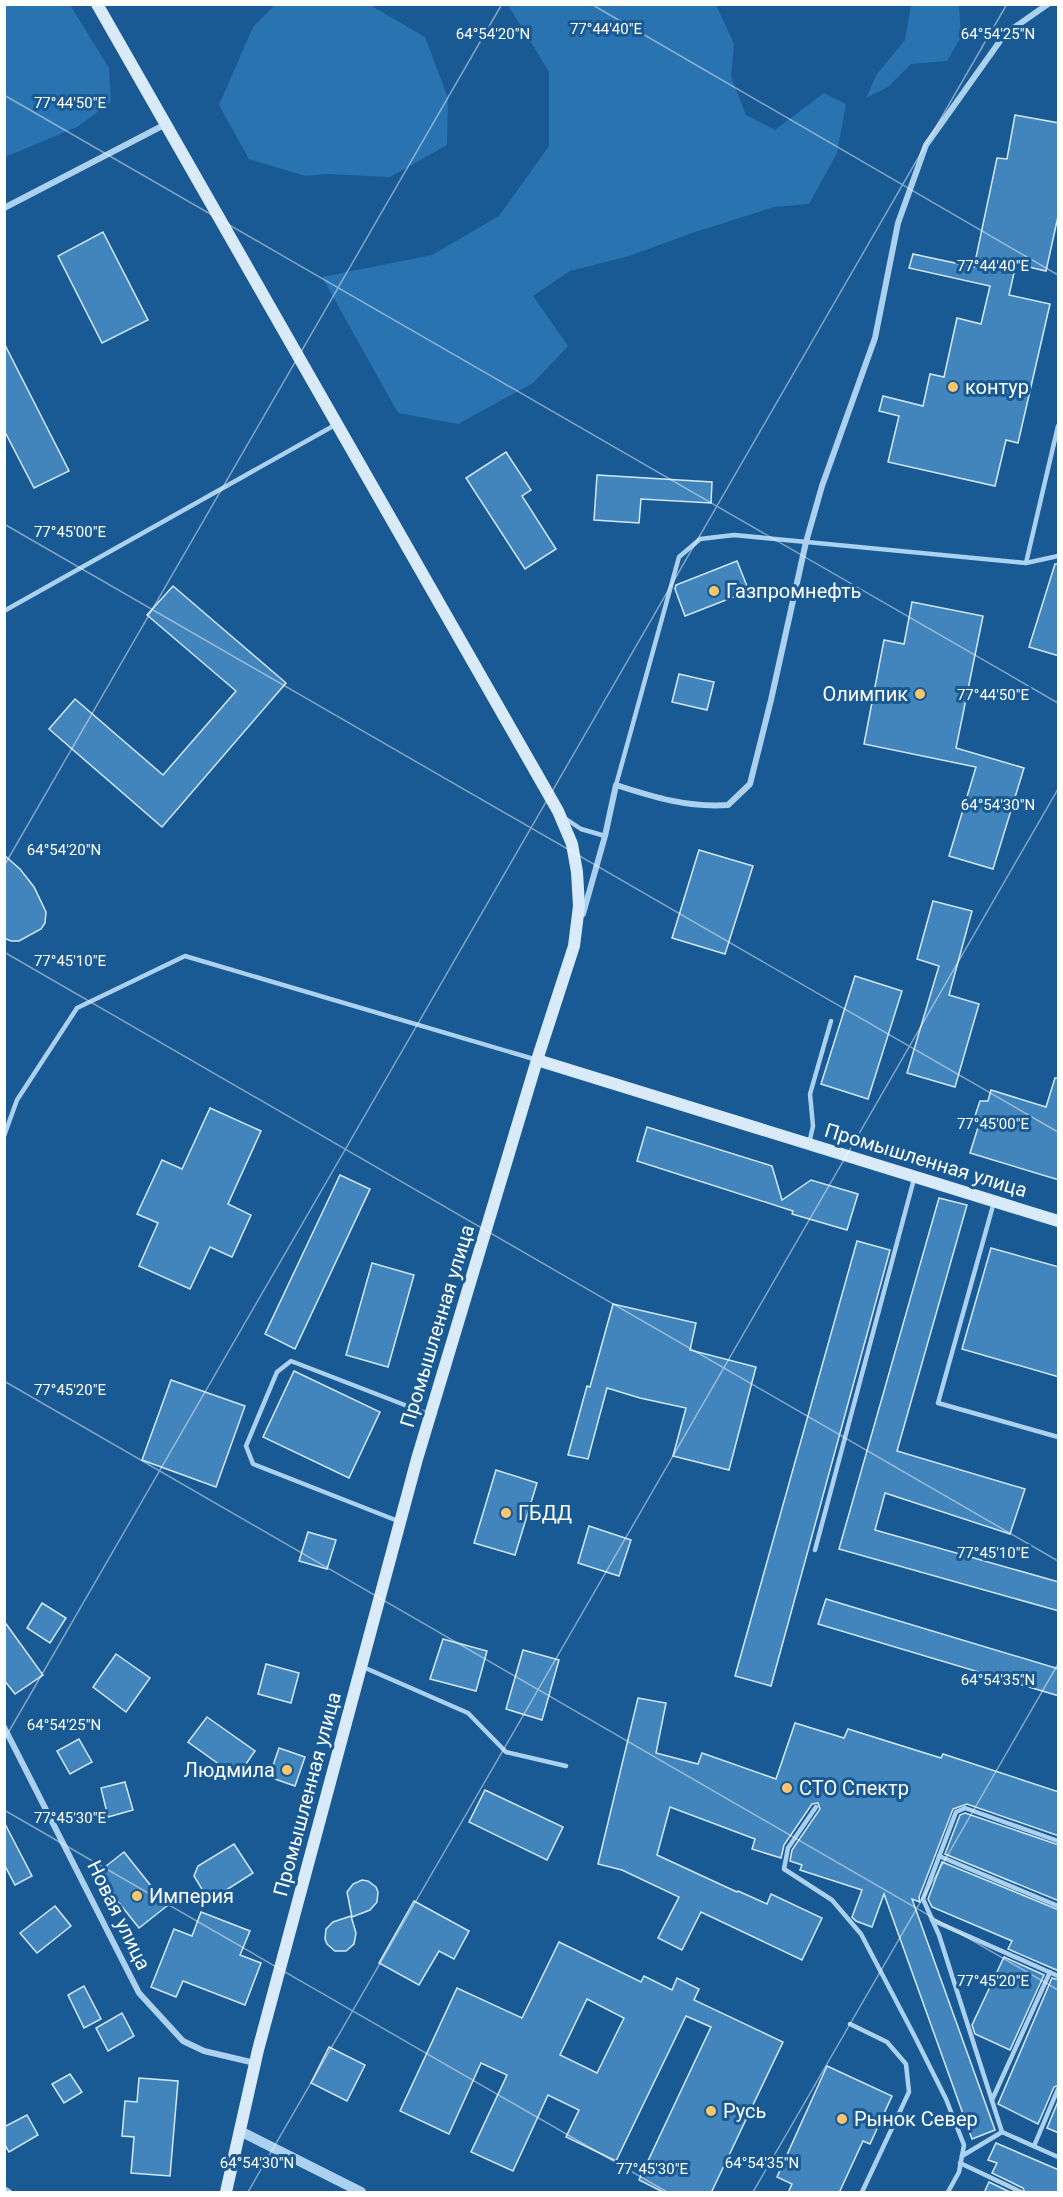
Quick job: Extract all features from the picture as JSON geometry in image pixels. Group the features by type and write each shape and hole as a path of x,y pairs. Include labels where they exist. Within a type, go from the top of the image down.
{"main road":[{"path":"97,4 558,811 572,844 577,872 579,906 574,946 537,1060"},
{"name":"Промышленная улица","path":"226,2193 255,2063 400,1521 537,1060 1059,1221"}],"street":[{"path":"574,946 605,836 616,785 662,799 706,807 728,805 750,784 806,542 832,453 875,338 898,223 926,145 1005,34 1048,4"},
{"path":"4,208 166,124"},
{"name":"Новая улица","path":"4,1727 139,1994 183,2041 204,2051 255,2063"},
{"path":"240,2131 361,2193"},
{"path":"4,2189 9,2193"}],"lane":[{"path":"4,611 337,423"},
{"path":"1026,562 1059,426"},
{"path":"616,785 679,557 700,539 734,535 1026,562 1059,556"},
{"path":"558,811 572,825 605,836"},
{"path":"4,1136 17,1100 77,1008 185,956 537,1060"},
{"path":"809,1144 813,1126 810,1094 831,1021"},
{"path":"815,1550 915,1177"},
{"path":"994,1201 938,1403 1059,1437"},
{"path":"400,1521 254,1464 246,1446 277,1372 291,1361 430,1415"},
{"path":"362,1666 468,1713 506,1752 566,1766"},
{"path":"816,1808 788,1848 784,1869 832,1900 861,1934 946,2099 964,2145 958,2172 948,2193"},
{"path":"1059,1841 965,1808 956,1812 923,1899 1002,2132 1059,2157"},
{"path":"939,1856 1059,1906"},
{"path":"932,1920 1059,1976"},
{"path":"992,2100 1050,1972"},
{"path":"850,2024 887,2042 906,2064 909,2092 862,2193"},
{"path":"1034,2146 1059,2089"},
{"path":"962,2156 1002,2132"},
{"path":"960,2163 1021,2193"}],"shaded area":[{"path":"5,4 70,5 109,68 111,102 77,127 5,157"},
{"path":"276,4 370,5 425,37 448,98 447,145 390,177 327,174 305,176 249,159 219,105 253,27"},
{"path":"508,5 716,5 734,44 731,77 746,115 775,130 824,93 846,104 837,153 809,204 774,207 629,256 570,271 533,296 568,346 533,383 458,424 398,413 322,277 432,255 499,216 549,146 549,72"},
{"path":"911,5 959,5 961,37 947,61 911,64 888,87 866,98 877,74 905,40"}],"building":[{"path":"1015,115 1059,123 1059,212 1046,271 1016,264 1009,295 1050,304 1018,443 1006,440 995,486 888,462 899,416 879,411 883,396 923,406 930,374 944,377 957,318 981,324 990,286 909,268 913,254 974,267 997,158 1007,159"},
{"path":"103,232 148,320 102,343 58,256"},
{"path":"4,343 69,471 34,488 4,430"},
{"path":"506,452 531,490 522,496 556,549 525,569 466,478"},
{"path":"597,475 712,482 711,503 641,499 639,523 594,520"},
{"path":"737,561 749,591 685,616 675,589 676,585"},
{"path":"1055,564 1059,564 1059,656 1029,647"},
{"path":"173,586 286,683 162,827 49,729 75,699 163,775 236,691 147,615"},
{"name":"Олимпик","path":"912,602 983,616 956,748 1024,768 993,869 949,856 976,767 864,744 884,640 904,644"},
{"path":"679,674 714,682 707,710 672,702"},
{"path":"699,850 753,866 725,954 672,938"},
{"path":"4,855 20,869 34,887 46,912 45,923 41,929 19,941 4,938"},
{"path":"933,901 972,911 949,995 979,1004 955,1087 907,1073 939,966 917,959"},
{"path":"855,976 902,991 868,1099 821,1084"},
{"path":"1055,1078 1059,1078 1059,1180 970,1153 981,1118 975,1116 980,1101 988,1101 991,1090 1046,1107"},
{"path":"210,1108 261,1131 228,1204 251,1215 232,1257 210,1247 190,1289 139,1266 158,1223 137,1214 162,1160 182,1169"},
{"path":"647,1127 772,1166 782,1200 811,1180 858,1194 847,1230 792,1214 793,1211 637,1161"},
{"path":"340,1175 370,1189 295,1349 265,1334"},
{"path":"939,1198 967,1205 897,1451 1025,1489 1010,1534 885,1493 875,1530 1059,1582 1059,1611 839,1549"},
{"path":"857,1241 890,1250 771,1686 735,1676"},
{"path":"991,1248 1059,1267 1059,1377 962,1349"},
{"path":"372,1263 414,1275 388,1367 346,1355"},
{"path":"613,1304 696,1323 690,1350 756,1367 729,1470 673,1456 686,1408 607,1388 588,1459 568,1455"},
{"path":"294,1371 380,1412 349,1478 263,1437"},
{"path":"171,1380 245,1406 216,1487 142,1460"},
{"name":"ГБДД","path":"496,1470 537,1483 515,1555 474,1543"},
{"path":"589,1526 631,1540 619,1576 578,1563"},
{"path":"308,1532 336,1540 327,1569 299,1561"},
{"path":"826,1599 1059,1669 1059,1696 818,1624"},
{"path":"42,1603 66,1618 50,1643 27,1628"},
{"path":"4,1621 43,1675 15,1694 4,1680"},
{"path":"443,1639 487,1651 476,1691 430,1679"},
{"path":"523,1650 559,1660 542,1720 506,1709"},
{"path":"116,1654 150,1678 126,1712 93,1687"},
{"path":"266,1664 299,1673 291,1703 258,1694"},
{"path":"638,1698 666,1703 656,1753 698,1764 702,1753 776,1779 795,1723 844,1738 848,1729 941,1758 943,1754 1059,1792 1059,1836 967,1804 953,1809 919,1897 920,1902 912,1899 995,2130 972,2139 884,1894 872,1927 852,1917 862,1890 800,1870 802,1865 790,1861 792,1850 820,1809 818,1803 812,1804 784,1845 781,1858 752,1849 755,1839 670,1807 657,1855 767,1904 771,1894 822,1918 802,1960 701,1912 682,1950 658,1938 679,1897 622,1870 598,1864"},
{"path":"207,1717 255,1751 237,1777 188,1742"},
{"path":"79,1739 92,1762 70,1774 57,1751"},
{"path":"279,1748 305,1757 295,1786 269,1777"},
{"path":"125,1782 133,1810 108,1817 101,1788"},
{"path":"485,1790 563,1827 547,1860 469,1822"},
{"path":"965,1813 1059,1845 1059,1901 945,1854 960,1815"},
{"path":"4,1822 32,1876 15,1885 4,1864"},
{"path":"234,1844 253,1873 209,1901 194,1876 198,1866"},
{"path":"124,1852 167,1906 139,1928 96,1874"},
{"path":"942,1862 1059,1910 1059,1971 1008,1949 1012,1941 932,1907 928,1899"},
{"path":"362,1880 376,1887 377,1902 370,1910 352,1917 347,1892 353,1884"},
{"path":"414,1901 469,1931 454,1959 439,1951 419,1985 379,1963"},
{"path":"55,1906 71,1926 37,1953 20,1933"},
{"path":"201,1912 250,1931 240,1955 261,1963 245,2005 183,1981 176,1997 151,1987 174,1929 192,1936"},
{"path":"351,1916 356,1933 354,1944 346,1951 335,1951 327,1944 326,1929 333,1922"},
{"path":"559,1942 641,1982 644,1976 672,1990 677,1978 699,1989 694,2000 783,2042 711,2193 665,2193 639,2180 711,2027 686,2016 616,2161 566,2137 579,2110 548,2095 513,2171 471,2152 507,2075 481,2063 449,2134 400,2111 457,1988 522,2018","holes":["587,1999 624,2018 597,2073 560,2055"]},
{"path":"1004,1957 1044,1975 1010,2050 975,2034 972,2025"},
{"path":"1052,1978 1059,1980 1059,2085 1054,2087 1038,2124 998,2104"},
{"path":"84,1986 101,2019 84,2028 68,1995"},
{"path":"122,2013 134,2036 108,2051 96,2028"},
{"path":"329,2047 365,2065 347,2101 311,2083"},
{"name":"Рынок Север","path":"827,2066 892,2096 870,2144 863,2141 839,2193 788,2193 792,2184 777,2177"},
{"path":"70,2074 82,2092 64,2103 52,2084"},
{"path":"139,2078 178,2081 170,2176 131,2173 134,2137 122,2136 125,2101 137,2102"},
{"path":"1059,2099 1059,2133 1047,2128"},
{"path":"27,2115 38,2135 9,2152 4,2143 4,2127"},
{"path":"996,2143 1059,2170 1059,2193 1025,2193 1023,2188 992,2173 997,2163 988,2160"},
{"path":"989,2182 1012,2193 984,2193"}],"place":[{"name":"контур","path":"953,387"},
{"name":"Газпромнефть","path":"714,591"},
{"name":"Олимпик","path":"920,694"},
{"name":"ГБДД","path":"506,1513"},
{"name":"Людмила","path":"287,1770"},
{"name":"СТО Спектр","path":"787,1788"},
{"name":"Империя","path":"137,1896"},
{"name":"Русь","path":"711,2111"},
{"name":"Рынок Север","path":"842,2119"}]}
